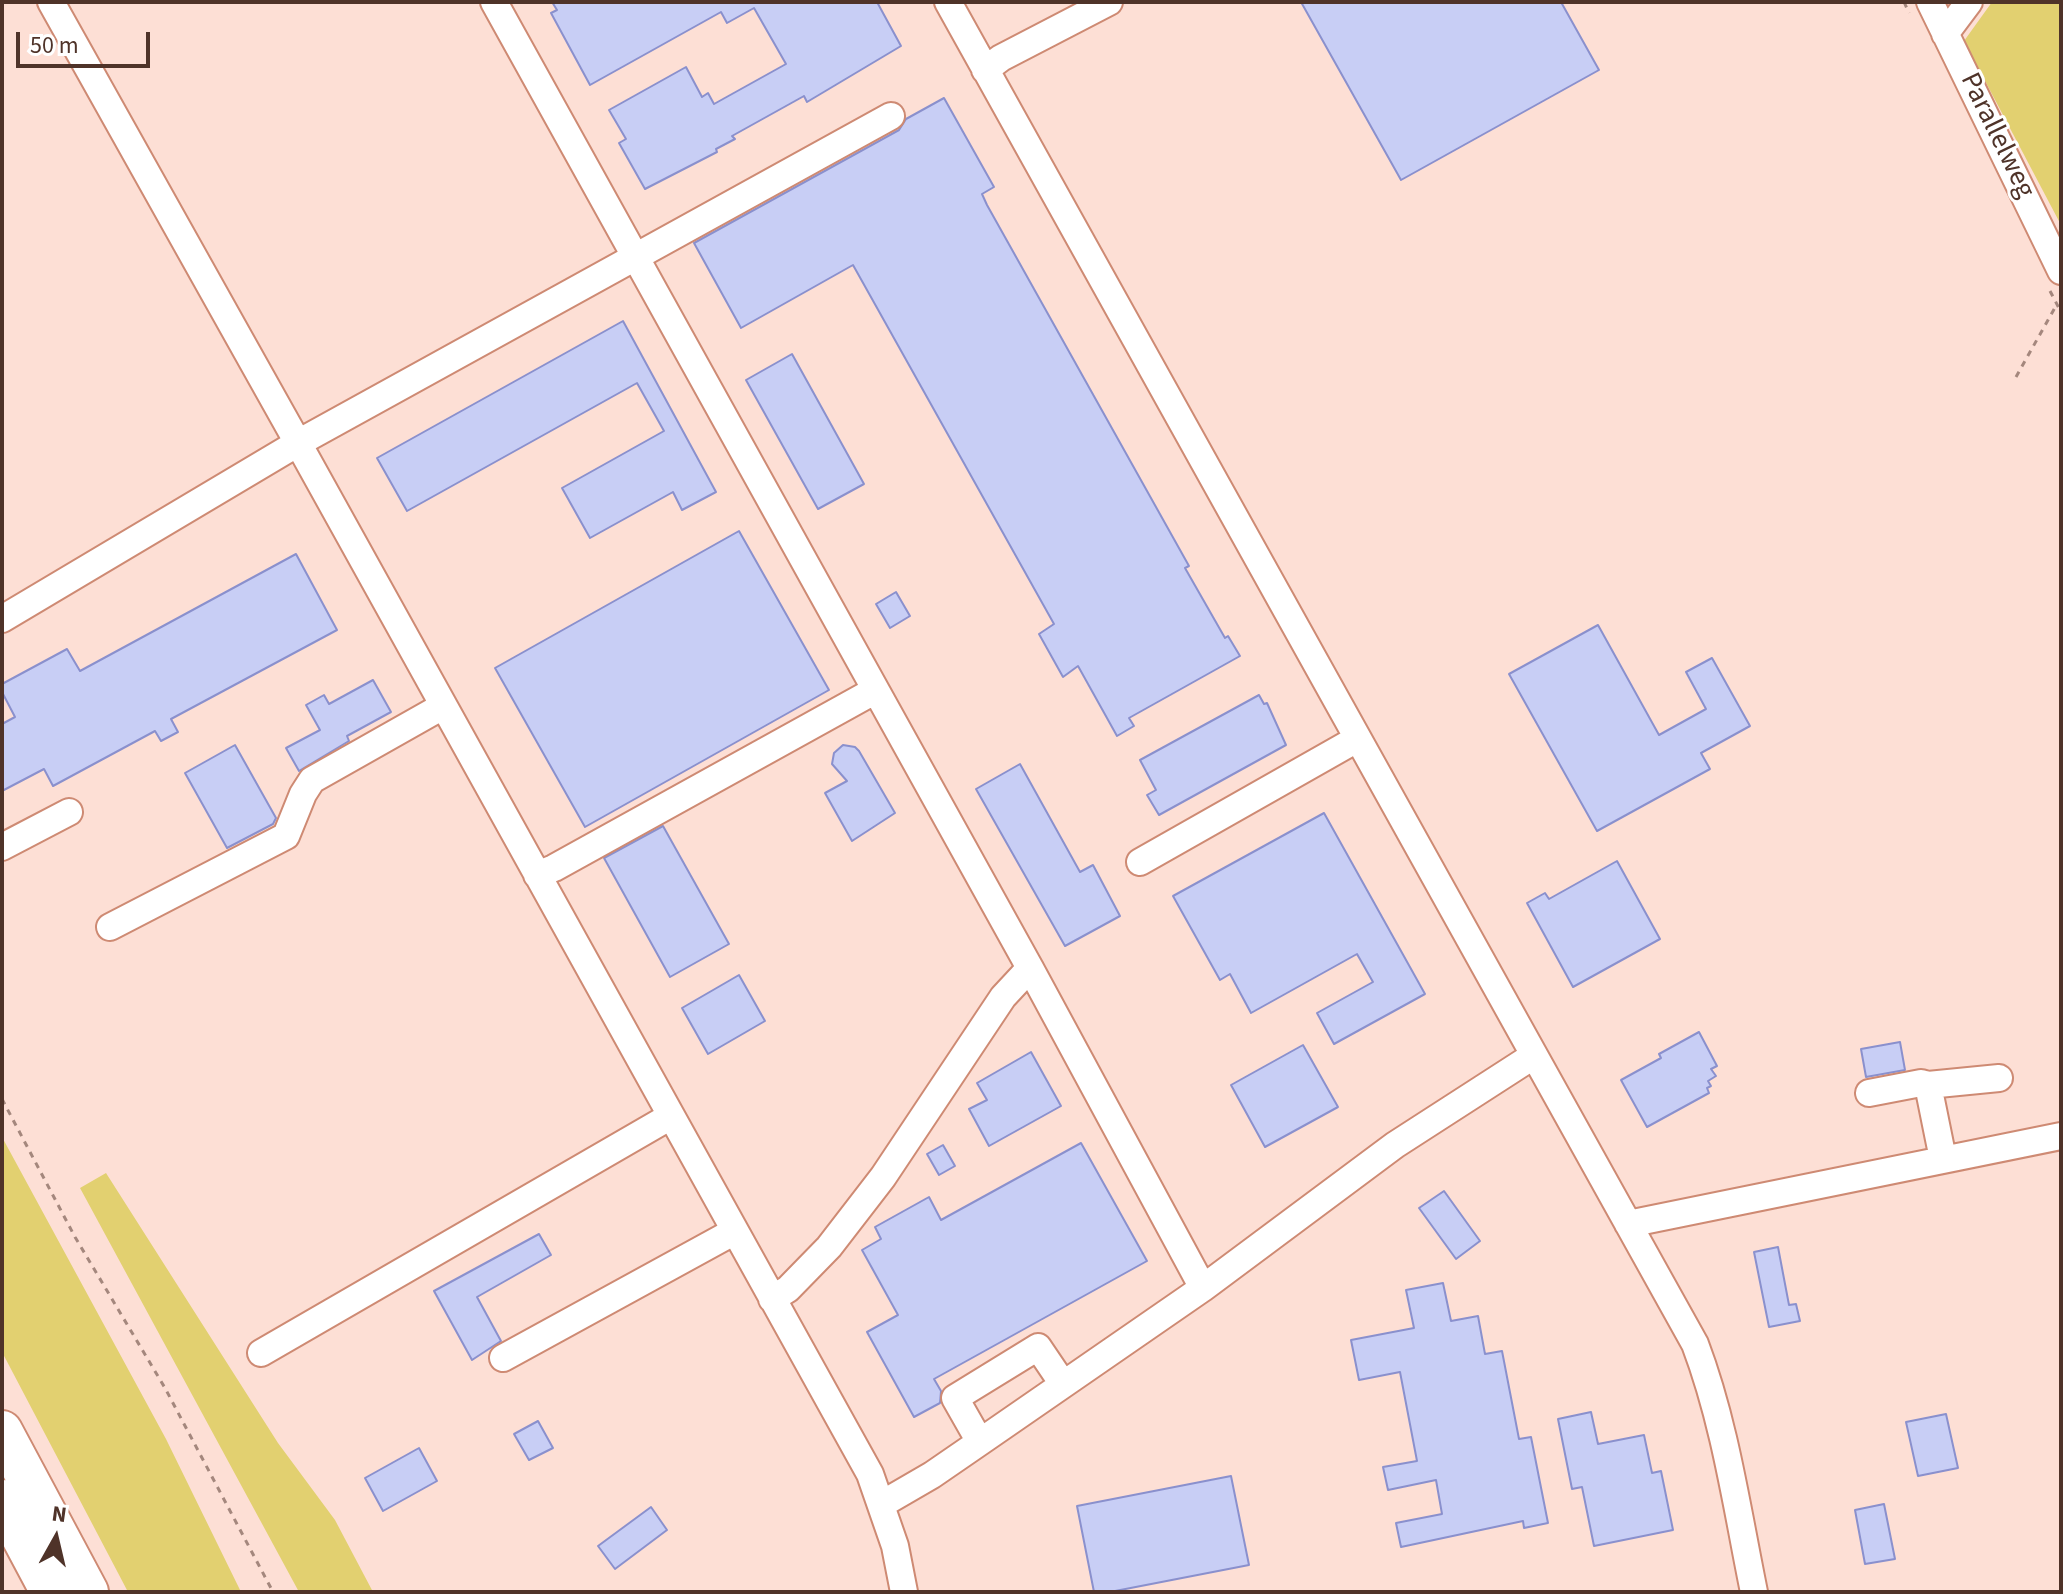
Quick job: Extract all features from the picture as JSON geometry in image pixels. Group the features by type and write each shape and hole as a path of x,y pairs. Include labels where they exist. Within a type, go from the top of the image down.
{"highway":[{"path":"2,1431 88,1592"},
{"path":"2,1500 51,1592"}],"street":[{"path":"51,2 870,1474 895,1546 904,1592"},
{"path":"494,2 1030,968 1203,1288"},
{"path":"948,2 1695,1344 1707,1374 1754,1592"},
{"name":"Parallelweg","path":"1930,2 2061,271"},
{"path":"1945,34 1969,2"},
{"path":"985,70 1098,5"},
{"path":"2,619 298,443 891,116"},
{"path":"537,875 874,691"},
{"path":"110,927 286,836 312,780 443,706"},
{"path":"1140,862 1357,739"},
{"path":"2,847 69,812"},
{"path":"772,1299 788,1289 829,1247 883,1177 1003,997 1030,968"},
{"path":"882,1504 932,1475 1203,1288 1395,1145 1533,1056"},
{"path":"1869,1093 1921,1083 1928,1085 1999,1078"},
{"path":"1928,1085 1943,1159"},
{"path":"261,1353 671,1116"},
{"path":"1628,1224 2061,1136"},
{"path":"503,1358 735,1231"},
{"path":"980,1442 955,1398 1038,1347 1063,1384"}],"path":[{"path":"2016,377 2057,304"},
{"path":"2,1099 75,1237 165,1388 273,1592"}],"shaded area":[{"path":"1992,2 2061,2 2061,225 1964,41"},
{"path":"2,1137 166,1439 241,1592 128,1592 2,1352"},
{"path":"106,1173 278,1443 335,1520 373,1592 299,1592 80,1188"}],"building":[{"path":"552,2 877,2 901,46 807,102 804,96 732,136 735,139 716,149 717,152 645,189 619,143 626,139 609,110 686,67 702,97 708,93 714,104 786,64 754,8 727,23 721,12 590,85 551,13 557,10"},
{"path":"1301,2 1561,2 1599,70 1401,180"},
{"path":"944,98 994,187 982,194 987,205 1189,566 1185,568 1225,638 1228,636 1240,656 1129,718 1134,726 1117,736 1078,666 1063,677 1039,634 1054,624 853,265 741,328 694,243 899,130 906,119"},
{"path":"623,321 716,492 682,510 673,492 590,538 562,488 664,431 637,383 407,511 377,458"},
{"path":"792,354 864,484 818,509 746,380"},
{"path":"739,531 829,690 585,827 495,668"},
{"path":"296,554 337,630 171,719 178,732 161,741 155,731 53,786 44,769 2,791 2,724 15,717 2,692 2,684 67,649 80,671"},
{"path":"896,592 910,616 890,628 876,604"},
{"path":"1598,625 1659,735 1706,709 1686,672 1712,658 1750,726 1701,753 1710,769 1597,831 1509,674"},
{"path":"373,680 391,712 347,736 349,741 299,771 286,748 320,730 306,705 324,695 329,704"},
{"path":"1259,695 1264,704 1267,703 1286,745 1159,815 1147,795 1156,790 1140,760"},
{"path":"235,745 276,818 273,824 227,848 185,773"},
{"path":"843,745 859,751 895,813 852,841 825,793 847,781 832,764 834,753"},
{"path":"1020,764 1080,872 1093,865 1120,916 1065,946 976,789"},
{"path":"1324,813 1425,994 1334,1044 1317,1013 1373,982 1357,954 1251,1013 1230,974 1220,980 1173,896"},
{"path":"663,826 729,944 670,977 604,858"},
{"path":"1617,861 1660,939 1573,987 1527,903 1545,893 1549,899"},
{"path":"739,975 765,1021 708,1054 682,1008"},
{"path":"1699,1032 1717,1066 1711,1069 1716,1076 1708,1081 1711,1086 1707,1088 1709,1093 1647,1127 1621,1080"},
{"path":"1900,1042 1905,1070 1866,1077 1861,1049"},
{"path":"1303,1045 1338,1107 1265,1147 1231,1085"},
{"path":"1031,1052 1061,1106 989,1146 969,1109 987,1100 977,1083"},
{"path":"1081,1143 1147,1261 934,1379 941,1391 940,1403 914,1417 867,1332 898,1315 862,1250 881,1239 875,1227 929,1197 941,1220"},
{"path":"943,1145 955,1166 939,1175 927,1154"},
{"path":"1444,1191 1480,1241 1456,1259 1419,1208"},
{"path":"539,1234 551,1255 477,1297 501,1341 472,1360 434,1291"},
{"path":"1778,1247 1789,1305 1796,1304 1800,1321 1769,1327 1754,1252"},
{"path":"1443,1283 1451,1321 1478,1316 1485,1354 1502,1351 1519,1439 1531,1437 1548,1523 1524,1528 1523,1521 1401,1547 1396,1523 1442,1514 1436,1480 1388,1490 1383,1467 1417,1461 1400,1372 1359,1380 1351,1340 1414,1328 1406,1290"},
{"path":"1591,1412 1598,1444 1644,1435 1652,1473 1661,1471 1673,1530 1594,1546 1582,1487 1572,1489 1558,1419"},
{"path":"1946,1414 1958,1468 1918,1476 1906,1422"},
{"path":"538,1421 553,1448 529,1460 514,1434"},
{"path":"419,1448 437,1481 383,1511 365,1478"},
{"path":"1231,1476 1249,1565 1110,1592 1094,1592 1077,1506"},
{"path":"1884,1504 1895,1559 1865,1564 1855,1510"},
{"path":"651,1507 667,1530 615,1569 598,1546"}]}
